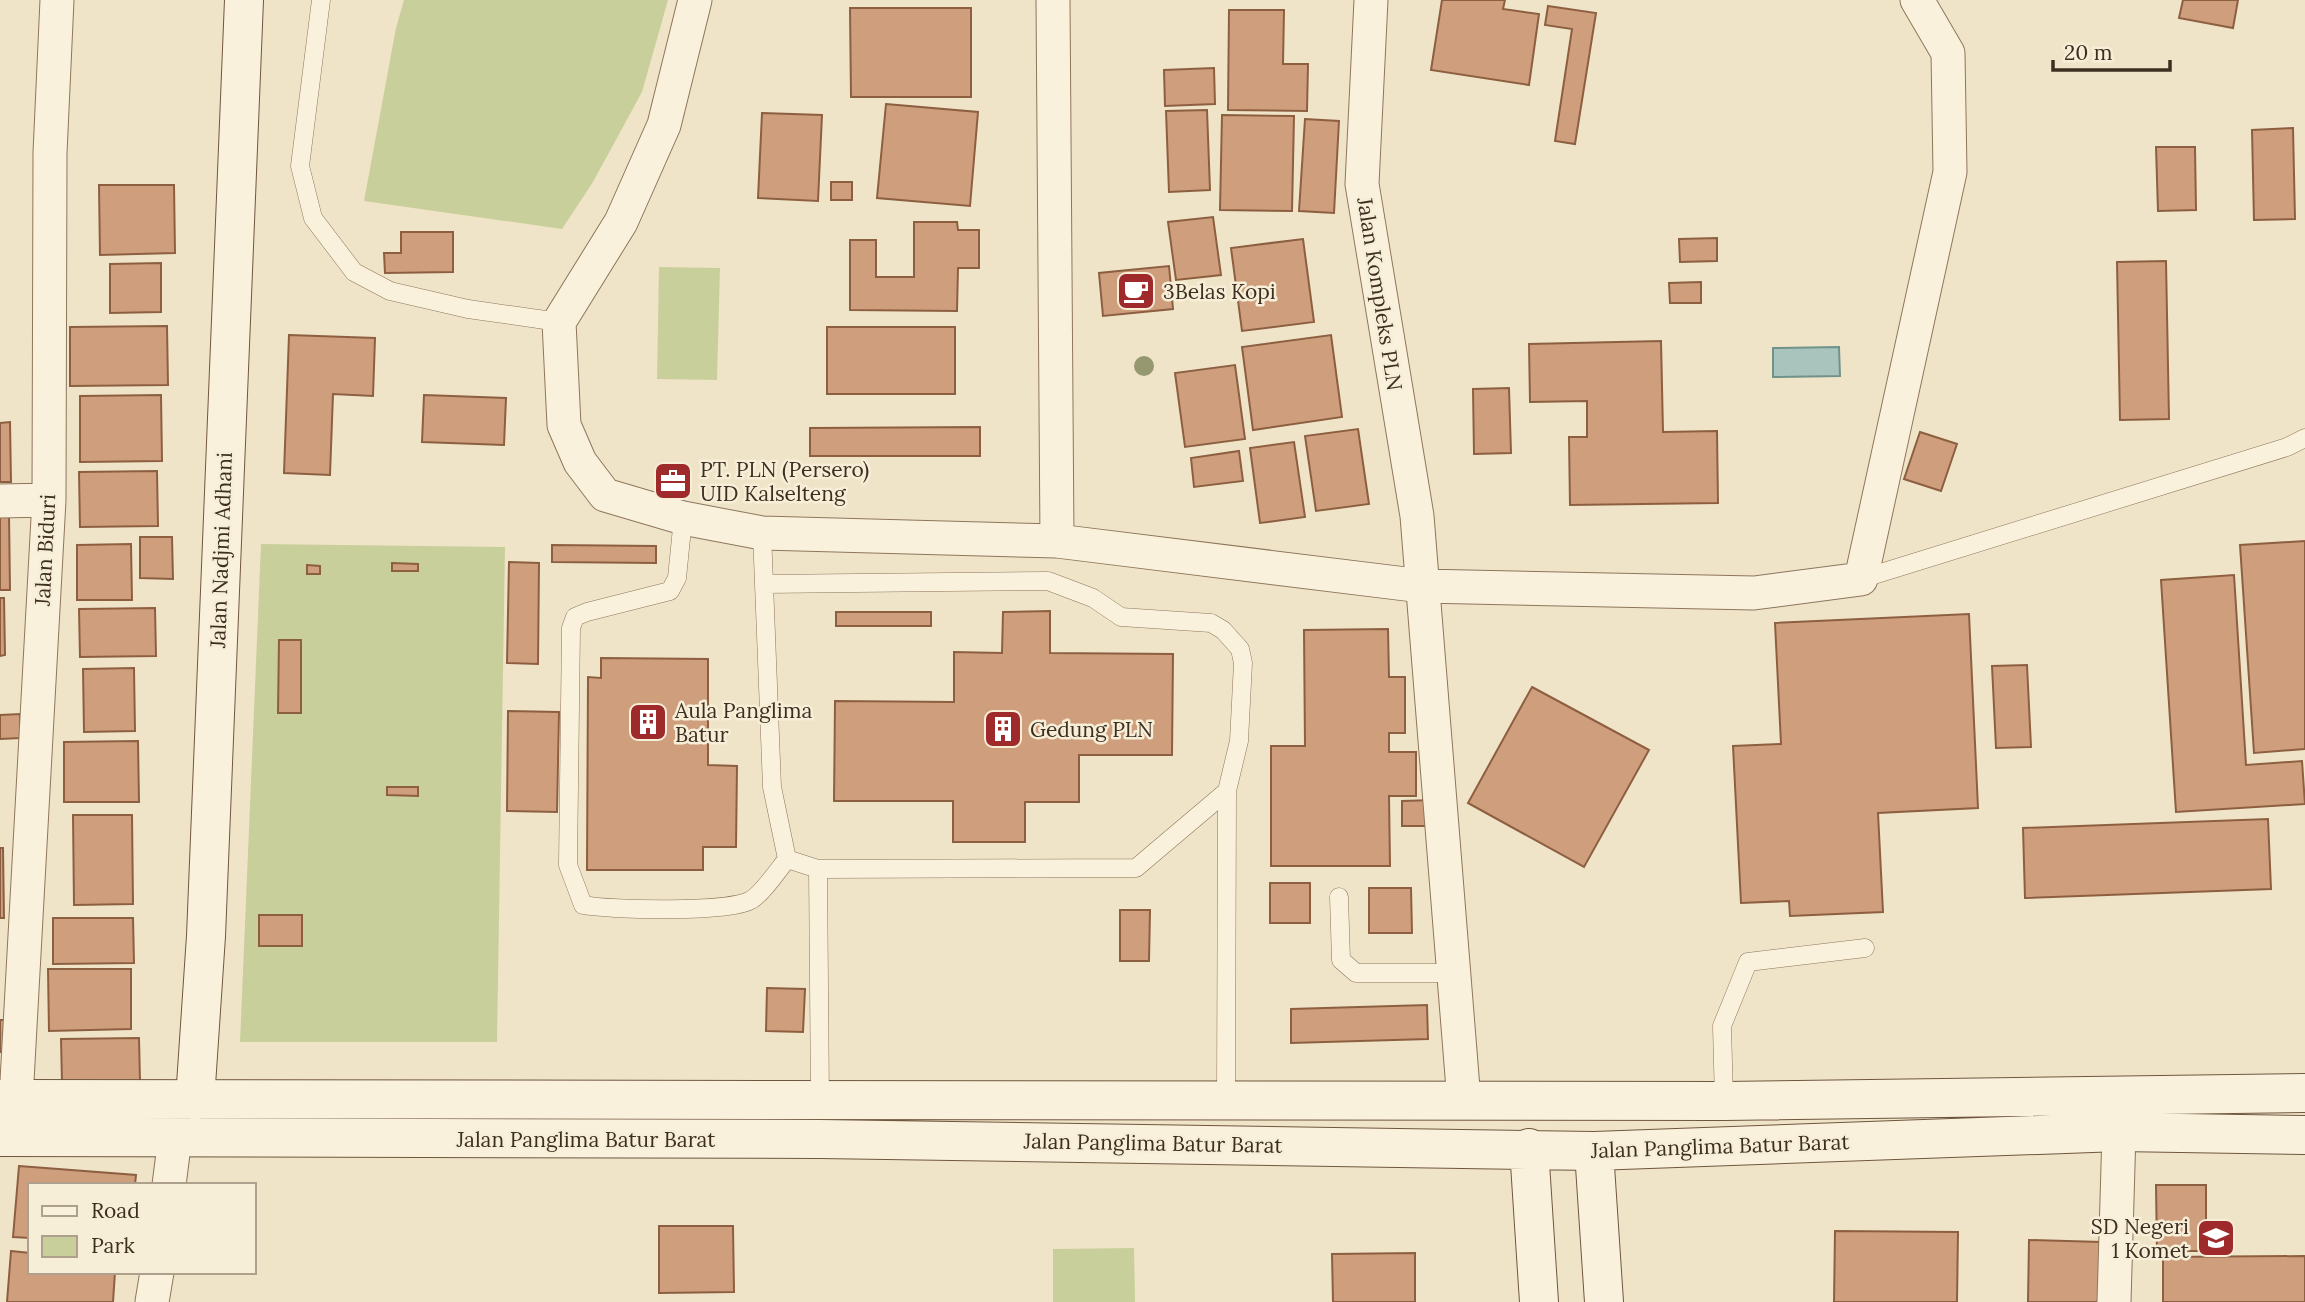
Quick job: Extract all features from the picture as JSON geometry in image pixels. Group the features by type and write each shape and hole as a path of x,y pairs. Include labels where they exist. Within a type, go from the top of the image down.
{"main road":[{"name":"Jalan Nadjmi Adhani","path":"195,1100 206,922 244,0"},
{"name":"Jalan Panglima Batur Barat","path":"8,1099 1724,1101 2305,1093"},
{"path":"468,1140 470,1100"},
{"path":"820,1101 820,1139"},
{"name":"Jalan Panglima Batur Barat","path":"0,1144 175,1138 820,1139 1529,1147 1594,1151 2119,1132 2305,1135"},
{"path":"1529,1147 1539,1302"},
{"path":"1594,1151 1604,1302"}],"street":[{"name":"Jalan Biduri","path":"8,1099 48,500 50,153 57,0"},
{"path":"695,0 664,125 621,222 559,322 564,425 580,462 605,495 683,518 762,533 1057,541 1422,586 1754,593 1861,579 1950,172 1948,53 1917,0"},
{"path":"1053,0 1057,541"},
{"name":"Jalan Kompleks PLN","path":"1371,0 1362,184 1417,516 1464,1101"},
{"path":"0,501 48,500"},
{"path":"2114,1302 2119,1132"},
{"path":"169,1183 175,1138"},
{"path":"152,1302 157,1274"}],"lane":[{"path":"321,0 300,166 313,218 354,272 390,291 468,310 559,322"},
{"path":"1861,579 2263,455 2305,438"},
{"path":"683,518 677,578 670,591 587,612 575,617 571,628 568,865 583,905 607,909 722,905 751,900 788,859"},
{"path":"762,533 772,787 788,859"},
{"path":"764,584 1048,581 1093,598 1121,617 1211,624 1223,630 1240,649 1243,663 1239,741 1227,791 1226,1101"},
{"path":"788,859 818,869 1136,868 1227,791"},
{"path":"818,869 820,1101"},
{"path":"1339,897 1341,960 1356,973 1453,972"},
{"path":"1724,1101 1722,1026 1748,962 1864,948"}],"green space":[{"path":"404,0 668,0 642,92 593,182 562,229 364,201 396,28"},
{"path":"659,267 720,268 717,380 657,379"},
{"path":"261,544 505,547 497,1042 240,1042"},
{"path":"1134,1248 1135,1302 1053,1302 1053,1249"}],"water":[{"path":"1839,347 1840,376 1773,377 1773,348"}],"building":[{"path":"1442,0 1505,0 1503,9 1539,14 1529,85 1431,70"},
{"path":"2183,0 2238,0 2233,28 2179,18"},
{"path":"1548,6 1596,13 1575,144 1555,141 1572,29 1545,25"},
{"path":"850,8 971,8 971,97 851,97"},
{"path":"1229,10 1284,10 1283,64 1308,64 1307,111 1228,110"},
{"path":"1214,68 1215,104 1165,106 1164,70"},
{"path":"886,104 978,112 970,206 877,198"},
{"path":"1207,110 1210,190 1169,192 1166,111"},
{"path":"762,113 822,115 818,201 758,198"},
{"path":"1222,115 1294,116 1292,211 1220,210"},
{"path":"1305,119 1339,121 1334,213 1299,211"},
{"path":"2293,128 2295,219 2254,220 2252,130"},
{"path":"2156,147 2195,147 2196,210 2158,211"},
{"path":"831,182 852,182 852,200 831,200"},
{"path":"99,185 174,185 175,253 100,255"},
{"path":"1213,217 1221,275 1176,280 1168,222"},
{"path":"914,222 957,222 958,230 979,230 979,268 958,268 957,311 850,310 850,240 876,240 876,277 914,277"},
{"path":"401,232 453,232 453,272 385,273 384,253 401,253"},
{"path":"1717,238 1717,261 1680,262 1679,239"},
{"path":"1303,239 1314,322 1242,331 1231,248"},
{"path":"2166,261 2169,419 2120,420 2117,262"},
{"path":"161,263 161,312 110,313 110,264"},
{"name":"3Belas Kopi","path":"1169,266 1173,309 1103,316 1099,273"},
{"path":"1701,282 1701,303 1670,303 1669,283"},
{"path":"167,326 168,385 70,386 70,327"},
{"path":"827,327 955,327 955,394 827,394"},
{"path":"289,335 375,338 373,396 333,394 330,475 284,473"},
{"path":"1331,335 1342,417 1253,430 1242,347"},
{"path":"1661,341 1663,432 1717,431 1718,503 1570,505 1569,437 1587,437 1587,401 1530,402 1529,344"},
{"path":"1235,365 1245,439 1185,447 1175,373"},
{"path":"1509,388 1511,453 1474,454 1473,389"},
{"path":"161,395 162,461 80,462 80,396"},
{"path":"424,395 506,398 504,445 422,442"},
{"path":"10,422 11,482 0,482 0,423"},
{"path":"980,427 980,456 810,456 810,428"},
{"path":"1358,429 1369,504 1316,511 1305,436"},
{"path":"1920,432 1957,444 1941,491 1904,479"},
{"path":"1294,442 1305,517 1260,523 1250,448"},
{"path":"1239,451 1243,481 1194,487 1191,458"},
{"path":"157,471 158,526 80,527 79,472"},
{"path":"0,514 9,514 10,590 0,590"},
{"path":"140,537 172,537 173,579 140,578"},
{"path":"2305,541 2305,749 2254,753 2240,545"},
{"path":"131,544 132,600 77,600 77,545"},
{"path":"552,545 656,546 656,563 552,562"},
{"path":"509,562 539,563 538,664 507,663"},
{"path":"392,563 418,564 418,571 392,571"},
{"path":"307,565 320,566 320,574 307,574"},
{"path":"2234,575 2246,765 2302,761 2305,804 2176,812 2161,580"},
{"path":"0,598 4,598 5,655 0,656"},
{"path":"155,608 156,656 80,657 79,609"},
{"name":"Gedung PLN","path":"1050,611 1050,653 1173,654 1172,755 1079,755 1079,802 1025,802 1025,842 953,842 953,801 834,801 835,701 954,702 954,652 1002,653 1003,612"},
{"path":"836,612 931,612 931,626 836,626"},
{"path":"1969,614 1978,808 1878,813 1883,912 1790,916 1789,901 1741,903 1733,746 1781,744 1775,623"},
{"path":"1388,629 1389,677 1405,677 1405,733 1389,733 1389,752 1416,752 1416,796 1389,796 1390,866 1271,866 1271,746 1305,746 1304,630"},
{"path":"279,640 301,640 301,713 278,713"},
{"name":"Aula Panglima Batur","path":"601,658 708,659 708,765 737,766 736,847 703,847 703,870 587,870 588,677 601,678"},
{"path":"2027,665 2031,747 1996,748 1992,666"},
{"path":"134,668 135,731 84,732 83,669"},
{"path":"1532,687 1649,750 1584,867 1468,803"},
{"path":"508,711 559,712 557,812 507,811"},
{"path":"20,714 20,738 0,739 0,715"},
{"path":"138,741 139,802 64,802 64,742"},
{"path":"387,787 418,787 418,796 387,795"},
{"path":"1434,800 1434,826 1402,826 1402,801"},
{"path":"73,815 132,815 133,904 74,905"},
{"path":"2268,819 2271,889 2025,898 2023,828"},
{"path":"0,848 3,848 4,918 0,918"},
{"path":"1270,883 1310,883 1310,923 1270,923"},
{"path":"1369,888 1411,888 1412,933 1369,933"},
{"path":"1120,910 1150,910 1149,961 1120,961"},
{"path":"259,915 302,915 302,946 259,946"},
{"path":"53,918 133,918 134,963 53,964"},
{"path":"48,969 131,969 131,1029 49,1031"},
{"path":"767,988 805,989 803,1032 766,1031"},
{"path":"1427,1005 1428,1039 1291,1043 1291,1009"},
{"path":"0,1020 5,1020 6,1052 0,1052"},
{"path":"139,1038 140,1081 62,1082 61,1039"},
{"path":"19,1166 136,1175 135,1183 28,1183 28,1238 13,1237"},
{"path":"2156,1185 2206,1185 2206,1251 2157,1251"},
{"path":"659,1226 733,1226 734,1292 659,1293"},
{"path":"1835,1231 1958,1232 1957,1302 1834,1302"},
{"path":"2029,1240 2101,1242 2100,1302 2028,1302"},
{"path":"11,1251 28,1253 28,1274 115,1274 113,1302 7,1302"},
{"path":"1415,1253 1415,1302 1333,1302 1332,1254"},
{"path":"2305,1256 2305,1302 2163,1302 2163,1257"}],"place":[{"name":"3Belas Kopi","path":"1136,291"},
{"name":"PT. PLN (Persero) UID Kalselteng","path":"673,481"},
{"name":"Aula Panglima Batur","path":"648,722"},
{"name":"Gedung PLN","path":"1003,729"},
{"name":"SD Negeri 1 Komet","path":"2216,1238"}]}
